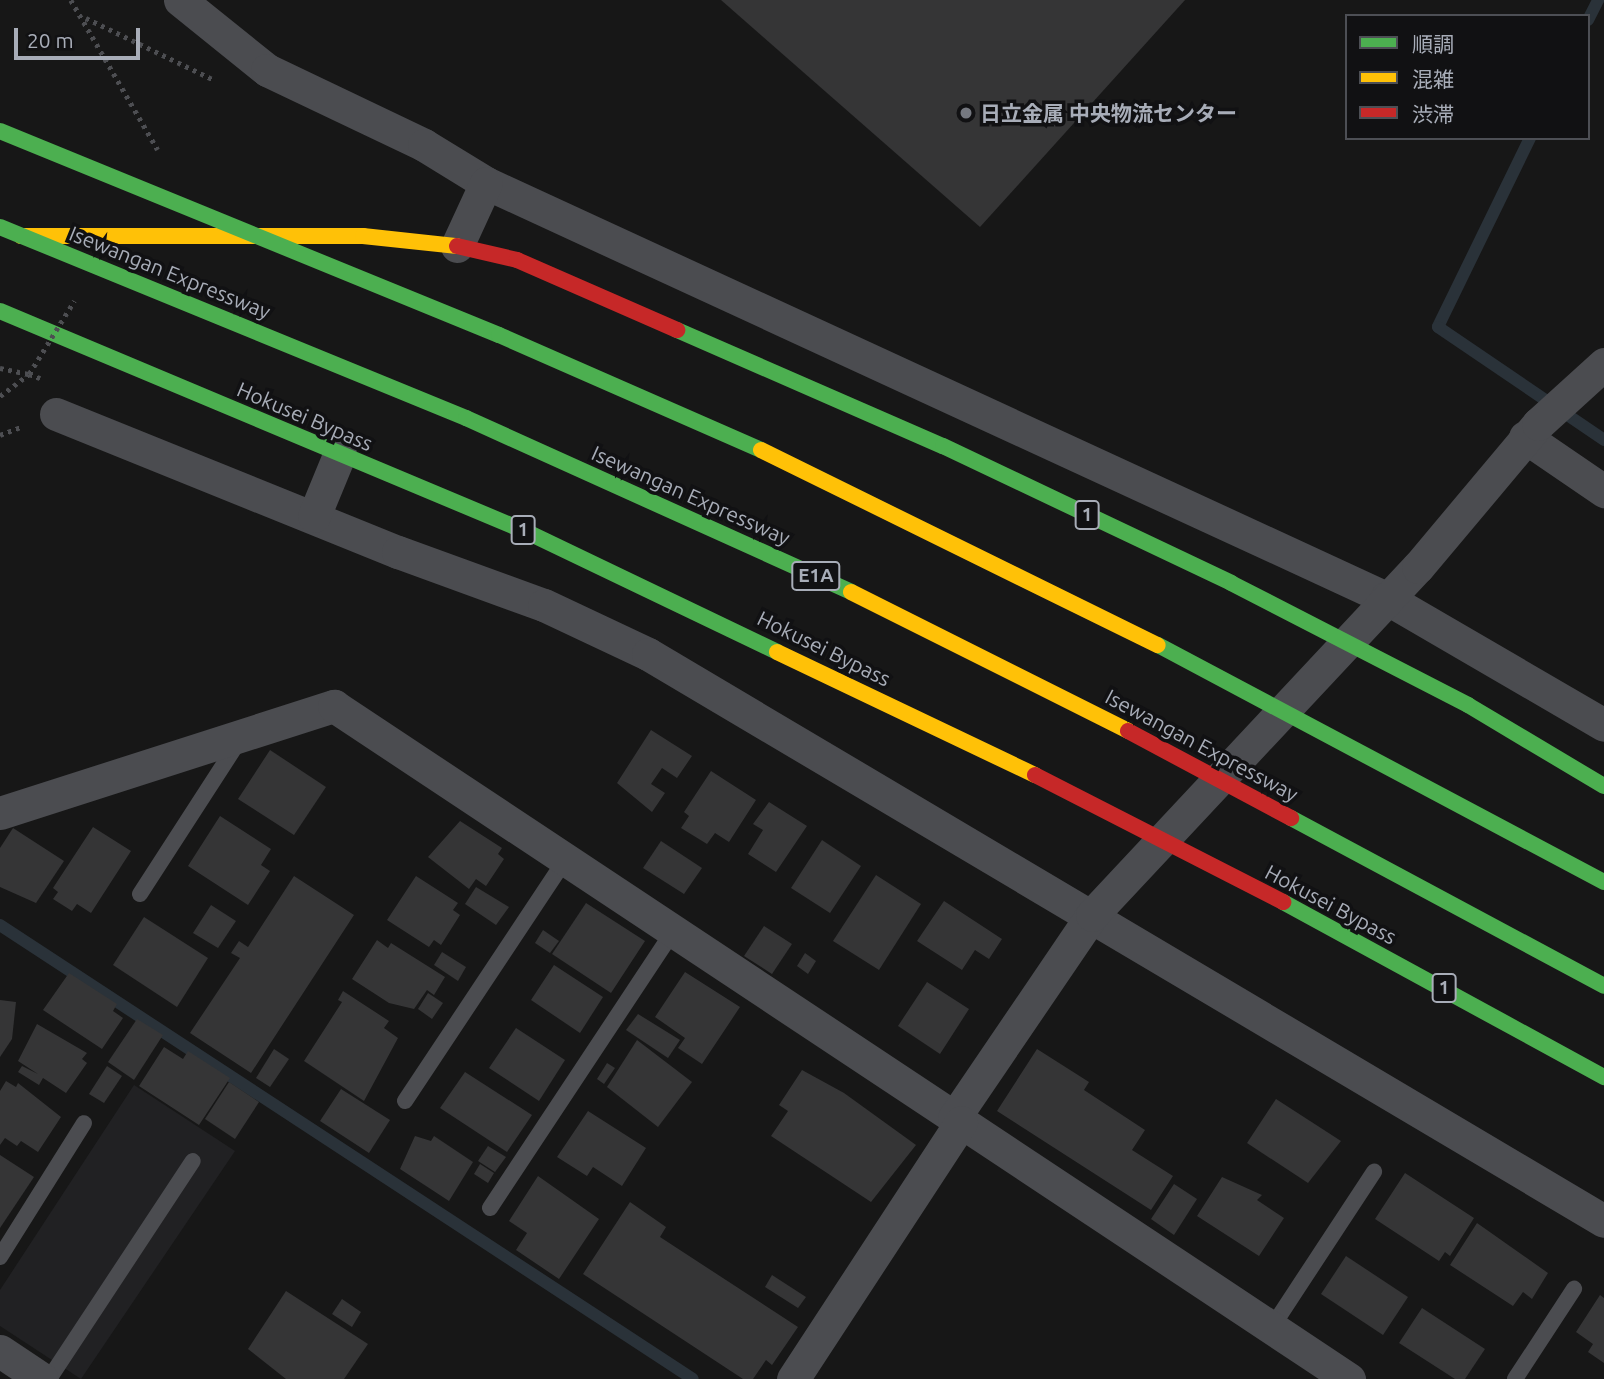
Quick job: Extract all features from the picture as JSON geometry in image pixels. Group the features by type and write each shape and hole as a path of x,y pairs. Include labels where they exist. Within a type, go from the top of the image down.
{"highway":[{"path":"0,131 486,330 806,470 1112,621 1604,882"},
{"name":"Isewangan Expressway","path":"0,227 466,418 775,555 1055,692 1604,985"},
{"name":"1","path":"0,236 363,236 457,246 583,284 1231,583 1468,705 1604,786"},
{"name":"Hokusei Bypass","path":"0,311 340,453 771,645 1035,775 1283,902 1604,1077"},
{"path":"0,326 39,327"}],"street":[{"path":"180,0 267,69 424,145 486,183 457,246"},
{"name":"1","path":"486,183 1386,598 1604,725"},
{"path":"793,1379 1092,915 1386,598 1532,431 1577,383 1604,364"},
{"path":"46,423 314,516 544,605 648,654 1604,1221"},
{"path":"1532,431 1604,491"},
{"path":"314,516 340,453"},
{"path":"0,813 334,706 1349,1379"},
{"path":"0,1351 43,1379"}],"lane":[{"path":"140,894 244,733"},
{"path":"405,1101 565,860"},
{"path":"490,1208 673,932"},
{"path":"0,1258 84,1123"},
{"path":"49,1379 193,1161"},
{"path":"1272,1327 1374,1172"},
{"path":"1515,1379 1574,1289"}],"path":[{"path":"86,18 222,83"},
{"path":"0,396 29,374"},
{"path":"0,435 24,426 46,423"}],"shaded area":[{"path":"134,1085 235,1151 81,1379 0,1326 0,1290"}],"building":[{"name":"日立金属 中央物流センター","path":"721,0 1185,0 980,227"},
{"path":"651,730 692,756 677,778 662,768 651,784 665,793 652,812 617,783"},
{"path":"270,750 326,787 294,835 238,799"},
{"path":"711,771 756,800 729,842 715,833 707,844 681,828 689,816 684,812"},
{"path":"769,802 807,826 776,872 748,854 763,830 753,824"},
{"path":"220,816 271,849 261,865 270,871 248,905 188,866"},
{"path":"460,821 502,848 498,854 504,859 486,886 476,879 469,889 428,857"},
{"path":"93,827 131,851 91,913 77,904 72,911 53,899 58,892 53,888"},
{"path":"13,828 64,861 36,903 0,887 0,848"},
{"path":"822,840 861,866 830,913 791,888"},
{"path":"661,841 702,868 684,894 643,868"},
{"path":"876,875 921,904 879,970 833,941"},
{"path":"294,876 354,915 251,1073 190,1033 240,958 231,953 239,941 248,947"},
{"path":"416,876 458,903 453,910 460,915 441,945 434,940 429,947 387,920"},
{"path":"476,887 509,907 496,925 465,904"},
{"path":"944,901 1002,939 989,959 975,950 962,970 917,941"},
{"path":"586,903 645,941 611,993 552,954"},
{"path":"211,905 236,921 218,948 193,933"},
{"path":"144,917 208,958 177,1007 113,965"},
{"path":"764,926 792,944 772,974 744,956"},
{"path":"543,930 559,941 550,953 535,943"},
{"path":"377,940 388,948 391,943 445,977 434,995 427,990 414,1009 389,1003 352,979"},
{"path":"442,952 466,967 458,981 434,965"},
{"path":"805,953 816,961 808,974 797,966"},
{"path":"554,965 603,997 580,1033 531,1000"},
{"path":"685,972 740,1007 702,1064 678,1048 685,1038 655,1017"},
{"path":"69,973 117,1004 113,1011 123,1018 102,1049 43,1010"},
{"path":"927,982 969,1009 940,1054 898,1026"},
{"path":"343,991 389,1021 384,1028 398,1038 364,1101 304,1061 342,1002 338,1000"},
{"path":"428,993 443,1003 432,1019 418,1009"},
{"path":"0,1000 16,1002 12,1039 0,1057"},
{"path":"638,1014 680,1040 668,1058 626,1030"},
{"path":"137,1019 163,1035 134,1080 108,1062"},
{"path":"37,1024 87,1053 82,1059 87,1063 66,1093 43,1078 39,1085 18,1072 22,1066 38,1074 18,1061"},
{"path":"516,1028 565,1060 539,1101 489,1068"},
{"path":"637,1040 692,1082 658,1127 607,1087"},
{"path":"164,1047 183,1059 188,1051 230,1078 199,1125 139,1086"},
{"path":"274,1049 289,1059 270,1087 256,1078"},
{"path":"1037,1049 1089,1082 1084,1090 1145,1130 1132,1150 1173,1176 1151,1210 997,1111"},
{"path":"607,1063 615,1068 604,1084 597,1079"},
{"path":"107,1066 122,1076 104,1103 89,1094"},
{"path":"802,1070 844,1093 916,1145 871,1202 771,1136 788,1111 779,1105"},
{"path":"465,1072 532,1115 507,1152 440,1108"},
{"path":"6,1081 16,1087 18,1083 61,1117 38,1152 21,1141 17,1146 5,1138 0,1145 0,1091"},
{"path":"229,1082 259,1102 235,1139 205,1119"},
{"path":"341,1089 390,1120 369,1153 320,1121"},
{"path":"1276,1099 1341,1141 1308,1183 1247,1143"},
{"path":"588,1111 646,1148 622,1186 593,1167 587,1176 557,1157"},
{"path":"415,1136 431,1141 434,1136 473,1162 449,1201 400,1169"},
{"path":"488,1146 506,1157 495,1172 478,1161"},
{"path":"0,1155 34,1177 0,1228"},
{"path":"480,1164 494,1173 488,1183 474,1174"},
{"path":"1405,1173 1474,1218 1450,1256 1445,1252 1439,1261 1375,1219"},
{"path":"538,1176 599,1219 559,1279 516,1250 527,1233 509,1221"},
{"path":"1222,1177 1262,1195 1257,1200 1284,1218 1259,1256 1197,1216"},
{"path":"1174,1184 1197,1199 1174,1235 1151,1219"},
{"path":"630,1202 666,1227 660,1237 798,1327 772,1365 766,1360 753,1379 743,1379 583,1274"},
{"path":"1477,1223 1548,1273 1532,1299 1523,1292 1513,1306 1450,1265"},
{"path":"1346,1256 1408,1297 1383,1335 1321,1294"},
{"path":"772,1275 806,1297 798,1308 765,1287"},
{"path":"286,1291 368,1344 344,1379 286,1379 248,1349"},
{"path":"1600,1295 1604,1298 1604,1363 1588,1352 1593,1344 1576,1332"},
{"path":"342,1299 361,1312 352,1327 332,1314"},
{"path":"1422,1308 1485,1349 1465,1379 1455,1379 1399,1343"}],"waterway":[{"path":"1590,16 1598,0"},
{"path":"1529,140 1438,327 1604,440"},
{"path":"0,925 693,1379"}],"traffic: fast":[{"path":"0,131 499,335 761,450"},
{"path":"0,227 466,418 851,592"},
{"path":"0,311 527,532 777,652"},
{"path":"677,330 943,446 1231,583"},
{"path":"1231,583 1468,705"},
{"path":"1158,645 1604,882"},
{"path":"1468,705 1604,786"},
{"path":"1291,818 1604,986"},
{"path":"1283,902 1604,1077"}],"traffic: slow":[{"path":"21,236 363,236 457,246"},
{"path":"761,450 1158,645"},
{"path":"851,592 1128,731"},
{"path":"777,652 1035,775"}],"traffic: jam":[{"path":"457,246 517,260 677,330"},
{"path":"1128,731 1291,818"},
{"path":"1035,775 1283,902"}],"place":[{"name":"日立金属 中央物流センター","path":"966,113"}]}
